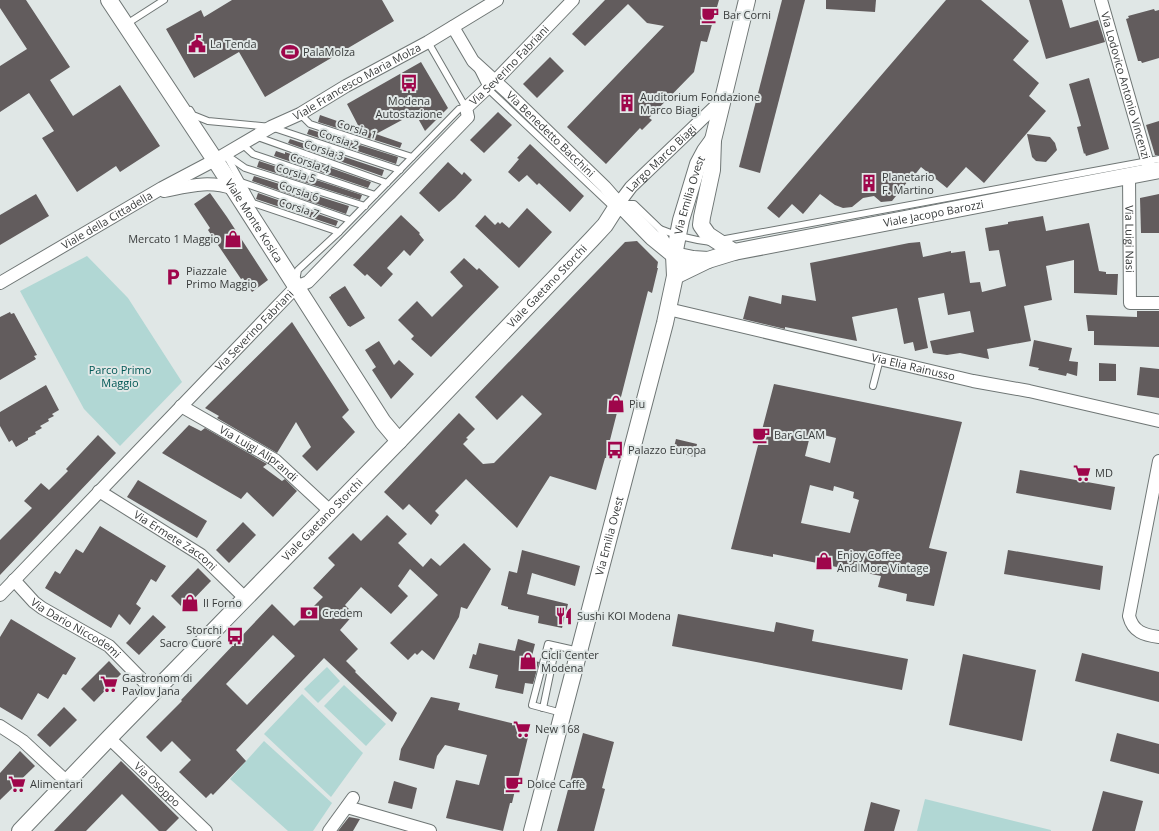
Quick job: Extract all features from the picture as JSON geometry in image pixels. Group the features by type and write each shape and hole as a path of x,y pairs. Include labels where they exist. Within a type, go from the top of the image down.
{"street":[{"name":"Viale Monte Kosica","path":"109,0 130,22 220,157 296,286 383,422 399,441"},
{"name":"Viale Francesco Maria Molza","path":"220,157 255,136 300,114 346,86 428,42 497,0"},
{"name":"Via Severino Fabriani","path":"0,595 296,286 308,282 468,116 466,108 491,85 573,0"},
{"name":"Via Emilia Ovest","path":"734,252 708,235 701,226 712,170 713,140 748,0"},
{"name":"Via Lodovico Antonio Vincenzi","path":"1101,0 1154,165"},
{"name":"Via Benedetto Bacchini","path":"453,27 473,61 491,85 606,187 617,206"},
{"name":"Largo Marco Biagi","path":"617,206 631,187 724,98"},
{"name":"Via Emilia Ovest","path":"532,831 668,309 675,276 674,255 677,236 690,186 698,164 713,140"},
{"name":"Viale della Cittadella","path":"0,283 151,194 220,157"},
{"name":"Viale Jacopo Barozzi","path":"708,260 734,252 1129,175 1154,165"},
{"name":"Via Luigi Nasi","path":"1129,175 1130,303 1159,303"},
{"path":"151,194 199,184 237,186"},
{"path":"617,206 674,255 708,260"},
{"name":"Viale Gaetano Storchi","path":"20,831 399,441 592,239 605,225 617,206"},
{"path":"675,276 708,260"},
{"name":"Via Elia Rainusso","path":"668,309 973,381 1029,391 1159,421"},
{"name":"Via Luigi Aliprandi","path":"181,406 275,460 330,511"},
{"path":"1159,461 1129,616 1138,631 1145,635 1159,637"},
{"name":"Via Ermete Zacconi","path":"99,491 201,555 245,598"},
{"name":"Via Dario Niccodemi","path":"14,580 34,602 42,608 109,646 154,692"},
{"path":"0,726 23,742 67,782"},
{"name":"Via Osoppo","path":"109,738 206,831"},
{"path":"329,831 350,802 430,831"}],"lane":[{"path":"130,22 164,0"},
{"path":"296,286 298,270 365,206 459,109 466,108 428,42"},
{"path":"185,102 193,115 208,121 272,127"},
{"name":"Corsia 1","path":"300,114 310,124 412,157"},
{"name":"Corsia 2","path":"272,127 400,170"},
{"name":"Corsia 3","path":"255,136 387,183"},
{"name":"Corsia 4","path":"242,144 253,154 375,195"},
{"name":"Corsia 5","path":"220,157 246,168 365,206"},
{"path":"660,229 677,236 714,242 1154,165"},
{"name":"Corsia 7","path":"237,186 253,203 339,232"},
{"name":"Corsia 6","path":"237,186 350,220"},
{"path":"617,206 634,204 660,229 674,255"},
{"path":"873,386 880,359"},
{"path":"562,713 532,705 548,644 578,651"},
{"path":"543,708 556,646"}],"green space":[{"name":"Parco Primo Maggio","path":"87,256 128,298 182,382 120,446 84,409 20,291"},
{"path":"327,667 340,681 318,703 304,689"},
{"path":"344,685 386,724 366,746 324,706"},
{"path":"302,694 363,753 331,797 264,734"},
{"path":"264,741 332,803 313,831 288,831 230,779"},
{"path":"925,799 1051,830 1051,831 917,831"}],"building":[{"path":"0,0 26,0 70,67 50,80 73,116 120,85 160,146 120,172 116,166 77,192 42,138 54,131 29,93 0,112 0,66 27,49 0,8"},
{"name":"PalaMolza","path":"232,0 382,0 394,21 265,97 239,52 194,78 166,29 201,10 204,17"},
{"path":"605,0 719,0 707,42 701,41 694,72 649,118 652,120 642,130 640,128 606,164 567,127 664,26 647,23 628,4 585,46 572,34"},
{"path":"782,0 805,0 760,173 739,167"},
{"path":"826,0 876,0 875,12 826,9"},
{"path":"946,0 981,0 1029,41 1013,60 1039,83 1029,96 1046,111 984,183 966,167 947,188 921,167 892,201 881,202 874,196 863,198 852,207 843,208 835,205 820,194 803,214 792,204 779,218 767,208"},
{"path":"1029,0 1062,0 1070,28 1098,20 1105,42 1046,59"},
{"path":"1154,9 1155,11 1159,10 1159,58 1142,63 1141,61 1138,61 1126,19 1129,18 1128,16"},
{"path":"550,57 564,71 537,98 523,84"},
{"name":"Modena Autostazione","path":"421,62 448,108 425,131 415,113 376,134 402,143 400,148 318,122 320,115 360,129 347,104"},
{"path":"1089,78 1109,149 1086,156 1085,153 1084,154 1077,127 1081,126 1069,84"},
{"path":"498,112 512,125 484,153 470,140"},
{"path":"1159,121 1159,155 1155,155 1146,125"},
{"path":"309,129 398,157 396,164 307,134"},
{"path":"1027,134 1050,137 1055,143 1057,150 1046,162 1036,161 1032,157"},
{"path":"290,139 384,170 382,176 288,143"},
{"path":"530,144 584,196 570,212 539,183 537,185 527,175 519,182 508,172 519,159 517,158"},
{"path":"276,151 285,154 285,152 371,182 368,188 274,156"},
{"path":"259,161 362,195 360,200 257,167"},
{"path":"448,162 462,175 464,172 472,180 439,212 419,193"},
{"path":"254,176 349,206 346,214 252,181"},
{"path":"210,193 268,280 252,292 243,278 241,279 208,230 210,228 194,204"},
{"path":"258,193 338,221 336,226 256,199"},
{"path":"36,194 49,216 0,245 0,215"},
{"path":"1159,194 1159,233 1141,233 1140,198"},
{"path":"527,208 552,232 519,268 475,226 485,215 495,225 498,222 500,224 502,222 509,228"},
{"path":"401,215 420,233 419,234 424,240 410,256 404,250 387,268 393,274 381,287 367,274 365,276 353,265"},
{"path":"1043,216 1046,231 1089,223 1099,271 1106,272 1106,274 1118,274 1117,295 1074,293 1074,260 1046,266 1052,300 1024,306 1031,341 987,349 989,359 960,353 947,355 933,353 930,341 974,332 970,311 948,315 944,293 918,298 928,348 915,351 913,342 904,344 897,308 852,317 857,341 785,327 785,329 743,319 749,296 781,304 782,295 816,301 810,263 909,243 920,242 923,257 951,251 951,253 965,251 970,283 980,282 982,292 1006,286 999,250 989,251 985,228 1008,224 1008,222"},
{"path":"637,241 658,262 658,268 652,293 648,291 609,444 610,445 596,490 550,476 517,528 466,479 435,511 439,515 431,525 409,504 403,510 384,492 459,413 475,429 466,438 468,439 463,444 483,464 494,463 542,414 522,395 497,420 475,397 625,242"},
{"path":"464,258 477,270 479,268 499,287 431,357 411,339 414,336 398,320 417,301 432,317 463,286 450,272"},
{"path":"345,286 365,318 350,327 329,297"},
{"path":"1137,311 1159,311 1159,347 1094,345 1094,331 1088,331 1086,315 1137,317"},
{"path":"10,312 11,314 14,313 37,355 34,356 36,359 0,380 0,317"},
{"path":"292,322 349,410 342,417 355,432 317,471 302,456 311,447 296,422 277,453 217,418 219,416 205,408"},
{"path":"1034,340 1072,348 1069,361 1078,362 1077,376 1067,373 1066,376 1038,370 1039,368 1029,366"},
{"path":"379,341 394,365 399,360 414,374 391,399 372,370 376,367 365,350"},
{"path":"1099,363 1116,364 1116,381 1099,381"},
{"path":"1140,367 1159,369 1159,398 1137,395"},
{"path":"774,384 962,422 929,548 947,552 934,606 906,601 907,594 878,587 881,576 773,554 773,557 731,549","holes":["811,432 836,438 830,463 805,456","810,485 833,491 834,486 854,492 853,498 859,500 850,533 801,523"]},
{"path":"46,385 59,410 52,414 54,416 48,419 49,421 40,426 42,428 35,432 36,434 16,447 12,440 9,442 0,426 0,412"},
{"path":"189,425 201,431 205,428 267,464 263,467 282,481 285,479 297,491 273,517 247,492 241,499 162,453"},
{"path":"98,435 116,453 0,575 0,540 32,508 24,501 41,483 49,490 68,471 66,469"},
{"path":"676,439 697,444 694,457 673,451"},
{"path":"1020,470 1115,487 1111,510 1016,493"},
{"path":"138,480 207,521 197,538 127,497"},
{"path":"387,515 407,534 398,543 423,567 431,558 440,566 464,543 491,569 467,609 461,607 459,617 434,660 422,650 417,655 415,653 408,660 390,643 438,595 410,569 398,586 408,596 391,614 361,587 345,605 354,614 340,630 358,649 346,661 356,671 355,672 397,713 392,722 324,658 236,750 246,761 213,795 211,793 206,798 179,772 191,760 172,741 161,752 146,737 182,701 181,700 272,604 294,626 323,597 313,588 335,565 328,558 353,533 361,541","holes":["273,635 295,656 247,705 226,684"]},
{"path":"243,522 256,535 229,563 216,550"},
{"path":"100,526 166,566 156,582 151,579 136,604 141,608 130,625 119,614 111,628 45,588 55,571 60,574 76,549 83,553"},
{"path":"522,550 580,566 575,586 532,573 527,594 568,604 562,628 538,623 539,616 508,609 508,607 501,605 509,571 517,573"},
{"path":"1008,550 1103,566 1100,590 1004,574"},
{"path":"198,568 211,581 184,609 171,596"},
{"path":"678,614 774,632 776,622 814,630 812,641 908,659 902,690 672,646"},
{"path":"153,615 166,627 139,655 126,643"},
{"path":"11,619 76,658 66,675 63,674 48,699 38,693 22,720 0,707 0,637"},
{"path":"518,639 535,644 531,660 539,662 533,684 525,683 523,694 495,688 498,675 469,668 473,654 476,655 479,643 515,651"},
{"path":"1082,653 1159,672 1159,702 1075,681"},
{"path":"963,654 1036,670 1022,741 949,725"},
{"path":"109,661 121,674 94,702 81,689"},
{"path":"431,697 460,703 458,710 528,727 527,728 530,729 512,803 510,803 503,831 446,818 456,780 479,785 487,755 445,745 437,756 434,769 399,760 401,749"},
{"path":"64,707 77,720 50,747 37,735"},
{"path":"583,733 614,742 602,788 605,789 594,831 557,831"},
{"path":"1117,733 1159,744 1159,774 1110,761"},
{"path":"20,751 35,766 0,800 0,773"},
{"path":"121,761 179,818 166,831 159,831 122,794 86,831 54,831"},
{"path":"394,781 417,788 412,809 388,803"},
{"path":"1103,791 1143,801 1135,831 1092,831"},
{"path":"871,802 900,810 894,831 864,831"},
{"path":"349,817 360,819 353,831 338,831"}],"place":[{"name":"Bar Corni","path":"710,15"},
{"name":"La Tenda","path":"197,44"},
{"name":"PalaMolza","path":"290,52"},
{"name":"Modena Autostazione","path":"409,83"},
{"name":"Auditorium Fondazione Marco Biagi","path":"627,103"},
{"name":"Planetario F. Martino","path":"869,183"},
{"name":"Mercato 1 Maggio","path":"233,239"},
{"name":"Piazzale Primo Maggio","path":"173,277"},
{"name":"Piu","path":"616,404"},
{"name":"Bar GLAM","path":"761,435"},
{"name":"Palazzo Europa","path":"615,450"},
{"name":"MD","path":"1082,473"},
{"name":"Enjoy Coffee And More Vintage","path":"824,561"},
{"name":"Il Forno","path":"190,603"},
{"name":"Credem","path":"309,613"},
{"name":"Sushi KOI Modena","path":"564,616"},
{"name":"Storchi Sacro Cuore","path":"235,636"},
{"name":"Cicli Center Modena","path":"528,661"},
{"name":"Gastronom di Pavlov Jana","path":"109,684"},
{"name":"New 168","path":"522,729"},
{"name":"Alimentari","path":"17,784"},
{"name":"Dolce Caffè","path":"514,784"}]}
